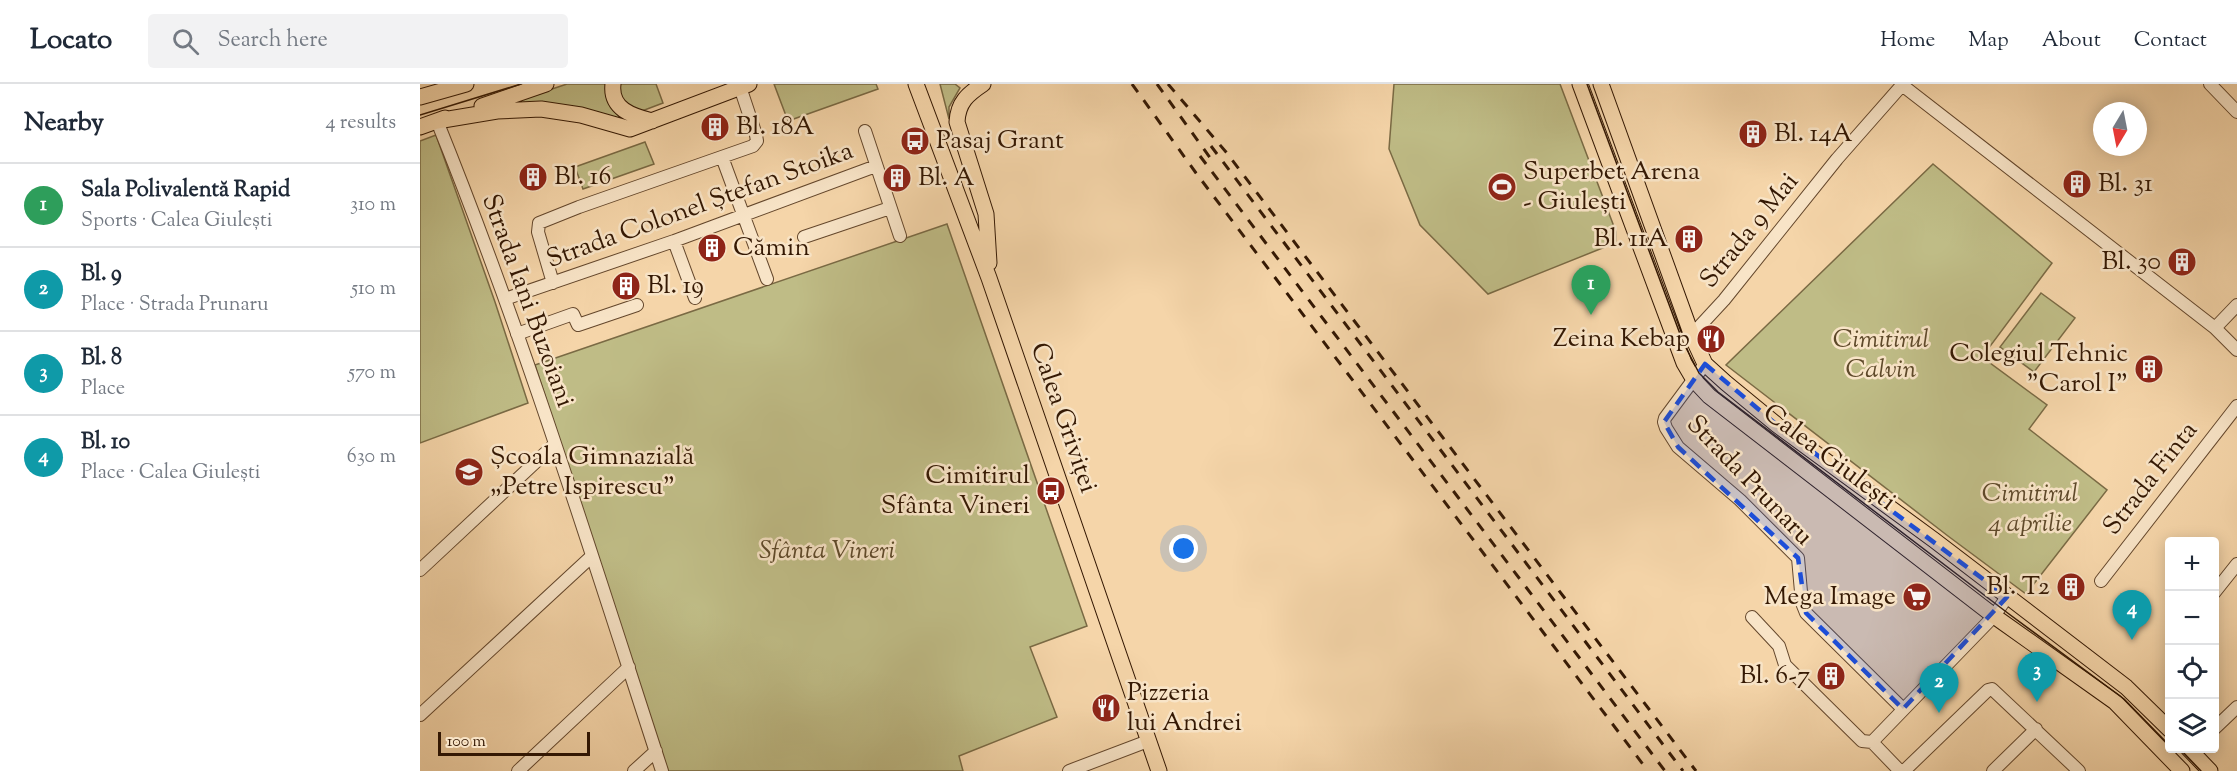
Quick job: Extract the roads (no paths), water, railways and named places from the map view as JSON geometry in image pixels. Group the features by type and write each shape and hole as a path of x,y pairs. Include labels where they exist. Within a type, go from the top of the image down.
{"main road":[{"path":"422,93 447,84"},
{"path":"422,93 466,84"},
{"path":"420,127 546,84"},
{"path":"613,84 615,100 623,111 631,116 652,122"},
{"path":"908,84 926,113"},
{"name":"Calea Griviței","path":"915,84 989,278 1159,771"},
{"path":"983,84 965,97 958,110 957,122 986,214 989,278"},
{"name":"Calea Giulești","path":"1580,84 1675,340 1694,380 1709,396 1994,616 2115,702 2180,769"},
{"name":"Calea Giulești","path":"1601,84 1692,336 1706,364 1777,424 2126,687 2165,726"},
{"path":"437,121 520,108 564,111 630,129 744,86"},
{"path":"2195,753 2210,771"}],"street":[{"path":"1902,84 2215,328 2237,350"},
{"name":"Strada 9 Mai","path":"1692,336 1724,300 1837,159 1902,84"},
{"path":"2210,84 2237,112"},
{"path":"553,283 538,232 539,223 753,146 756,135 744,86"},
{"name":"Strada Iani Buzoiani","path":"437,121 505,299 662,771"},
{"path":"865,131 900,236"},
{"path":"722,157 766,279"},
{"name":"Strada Colonel Ștefan Stoika","path":"505,299 674,241 876,166"},
{"path":"804,237 890,208"},
{"path":"674,241 695,298"},
{"path":"517,334 573,314 578,325 637,305"},
{"path":"2215,328 2237,305"},
{"path":"1675,340 1683,342 1692,336"},
{"name":"Strada Prunaru","path":"1706,364 1665,418 1664,422 1678,447 1740,500 1798,558 1802,603 1806,613 1904,709"},
{"name":"Strada Finta","path":"2101,581 2237,406"},
{"path":"420,570 555,444"},
{"path":"420,715 592,556"},
{"path":"2216,591 2237,564"},
{"path":"1872,742 1994,616 2007,597"},
{"path":"1752,617 1779,646 1785,664 1862,741 1872,742 1902,771 1988,690 1996,691 2079,771"},
{"path":"519,771 628,667"},
{"path":"2219,724 2237,707"},
{"path":"1993,771 2036,729"},
{"path":"1069,771 1148,741"},
{"path":"634,771 656,751"},
{"path":"2180,769 2190,753"}],"tram line":[{"path":"420,115 521,84"},
{"path":"1587,84 1683,342 1699,373 1718,392 2124,699 2165,741"},
{"path":"2184,753 2201,771"}],"railway":[{"path":"1132,84 1196,173 1648,771"},
{"path":"1157,84 1211,159"},
{"path":"1168,84 1226,152 1696,771"},
{"path":"1211,146 1683,771"},
{"path":"1200,156 1665,771"}],"place":[{"name":"Bl. 18A","path":"715,127"},
{"name":"Bl. 14A","path":"1753,134"},
{"name":"Pasaj Grant","path":"915,141"},
{"name":"Bl. 16","path":"533,177"},
{"name":"Bl. A","path":"897,178"},
{"name":"Bl. 31","path":"2077,184"},
{"name":"Superbet Arena - Giulești","path":"1502,187"},
{"name":"Bl. 11A","path":"1689,239"},
{"name":"Cămin","path":"712,248"},
{"name":"Bl. 30","path":"2182,262"},
{"name":"Bl. 19","path":"626,286"},
{"name":"Sala Polivalentă Rapid","path":"1591,315"},
{"name":"Zeina Kebap","path":"1711,339"},
{"name":"Colegiul Tehnic \"Carol I\"","path":"2149,369"},
{"name":"Școala Gimnazială „Petre Ispirescu”","path":"469,472"},
{"name":"Cimitirul Sfânta Vineri","path":"1051,491"},
{"name":"Bl. T2","path":"2071,587"},
{"name":"Mega Image","path":"1917,597"},
{"name":"Bl. 10","path":"2132,640"},
{"name":"Bl. 6-7","path":"1831,676"},
{"name":"Bl. 8","path":"2037,702"},
{"name":"Pizzeria lui Andrei","path":"1106,708"},
{"name":"Bl. 9","path":"1939,713"}],"park label":[{"name":"Cimitirul Calvin","path":"1881,355"},
{"name":"Cimitirul 4 aprilie","path":"2030,508"},
{"name":"Sfânta Vineri","path":"827,551"}]}
